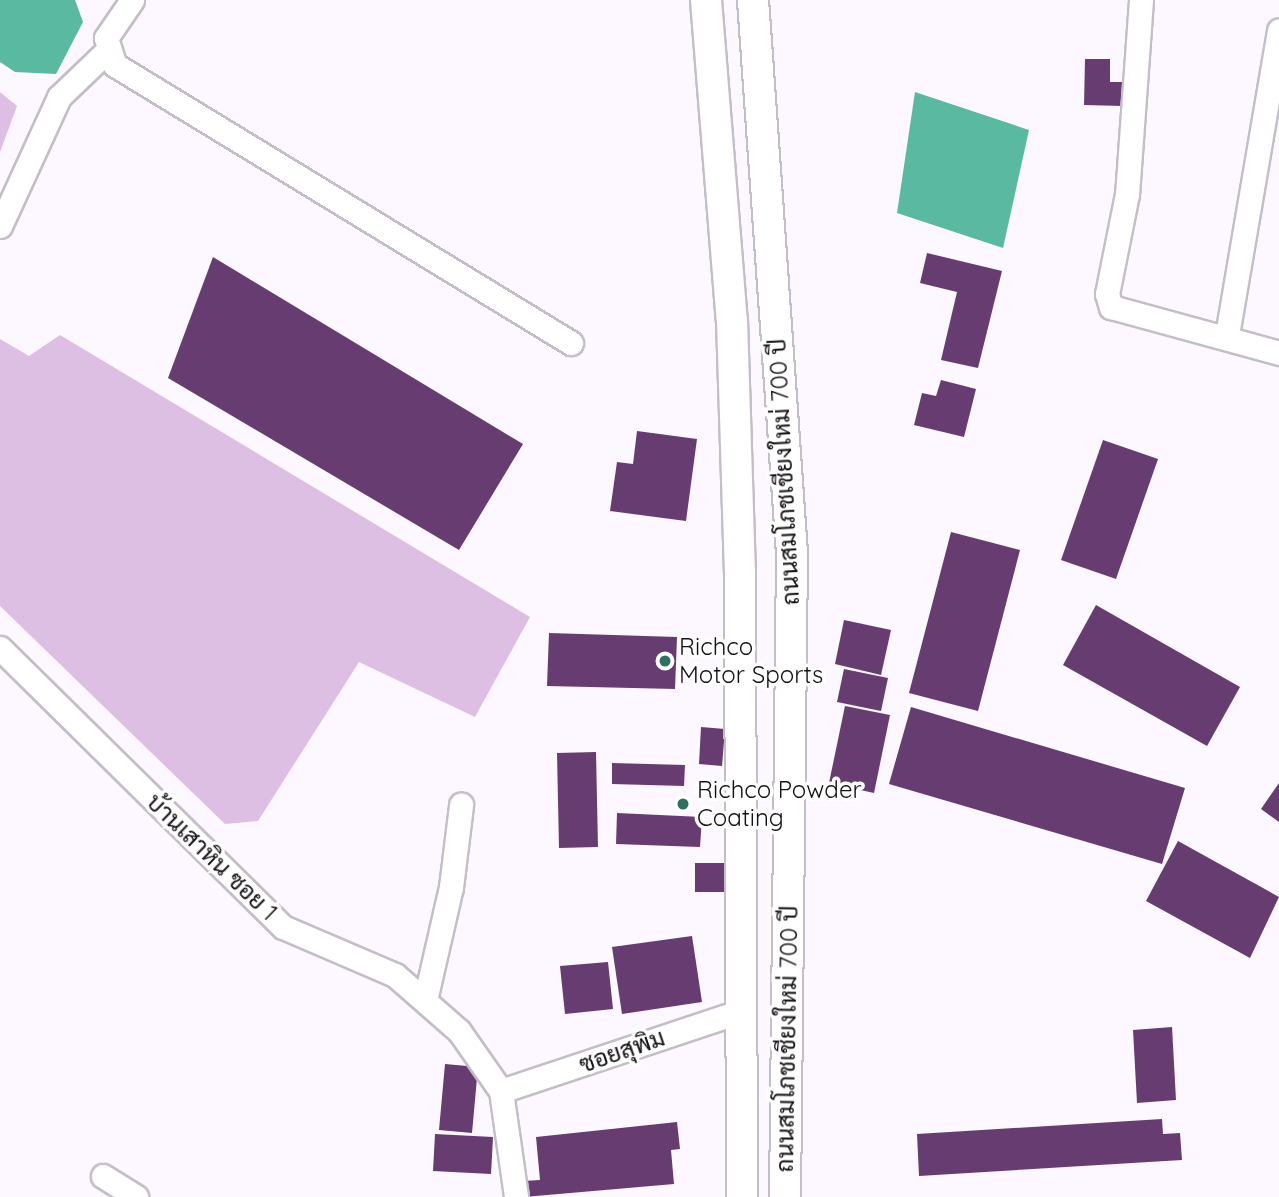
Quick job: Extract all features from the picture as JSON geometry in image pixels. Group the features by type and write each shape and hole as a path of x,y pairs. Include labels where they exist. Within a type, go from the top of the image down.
{"main road":[{"name":"ถนนสมโภชเชียงใหม่ 700 ปี","path":"706,0 732,320 742,1010 742,1197"},
{"name":"ถนนสมโภชเชียงใหม่ 700 ปี","path":"753,0 792,553 785,1197"}],"street":[{"path":"0,226 59,97 106,52 109,30 132,0"},
{"path":"1141,0 1127,194 1107,294 1111,307 1122,313 1227,335 1279,353"},
{"path":"1227,335 1272,117 1279,30"},
{"path":"106,52 130,76 570,343"},
{"name":"บ้านเสาหิน ซอย 1","path":"0,648 284,927 362,958 426,996 482,1057 502,1091"},
{"path":"426,996 451,887 461,805"},
{"name":"ซอยสุพิม","path":"502,1091 742,1010"},
{"path":"502,1091 516,1197"},
{"path":"103,1176 136,1197"}],"shaded area":[{"path":"0,0 75,0 83,22 56,74 15,72 0,62"},
{"path":"0,92 17,106 0,152"},
{"path":"915,92 1029,130 1003,248 897,213"},
{"path":"60,335 530,617 475,717 359,662 258,821 225,824 0,606 0,339 29,356"}],"building":[{"path":"1085,59 1110,59 1110,82 1123,82 1123,106 1084,105"},
{"path":"927,253 1002,271 978,368 941,360 957,292 920,283"},
{"path":"213,257 523,444 459,550 168,378"},
{"path":"941,380 976,389 964,437 914,425 922,393 936,396"},
{"path":"637,431 697,439 686,521 610,511 617,462 633,464"},
{"path":"1103,440 1158,459 1116,579 1061,560"},
{"path":"951,532 1020,550 978,711 909,693"},
{"path":"1096,605 1240,687 1207,746 1063,665"},
{"path":"844,620 891,630 881,675 835,664"},
{"path":"549,633 677,637 675,689 547,686"},
{"path":"844,669 888,678 881,711 837,702"},
{"path":"845,706 890,715 874,793 829,783"},
{"path":"911,707 1185,788 1162,864 889,784"},
{"path":"701,727 725,729 722,766 699,764"},
{"path":"596,752 598,847 559,848 557,753"},
{"path":"612,763 685,765 684,786 612,784"},
{"path":"1279,783 1279,822 1261,809"},
{"path":"617,813 702,817 700,847 616,844"},
{"path":"1178,841 1279,897 1250,958 1146,901"},
{"path":"695,863 726,863 725,892 695,892"},
{"path":"692,936 702,1002 622,1014 612,947"},
{"path":"608,962 613,1009 565,1014 560,966"},
{"path":"1172,1027 1176,1100 1137,1103 1133,1030"},
{"path":"445,1064 478,1067 472,1133 439,1130"},
{"path":"1162,1119 1163,1134 1180,1133 1182,1160 919,1176 917,1134"},
{"path":"677,1122 680,1149 671,1150 674,1184 524,1197 523,1181 540,1180 536,1137"},
{"path":"435,1134 493,1137 491,1174 433,1171"}],"place":[{"name":"Richco Motor Sports","path":"665,661"},
{"name":"Richco Powder Coating","path":"683,804"}]}
